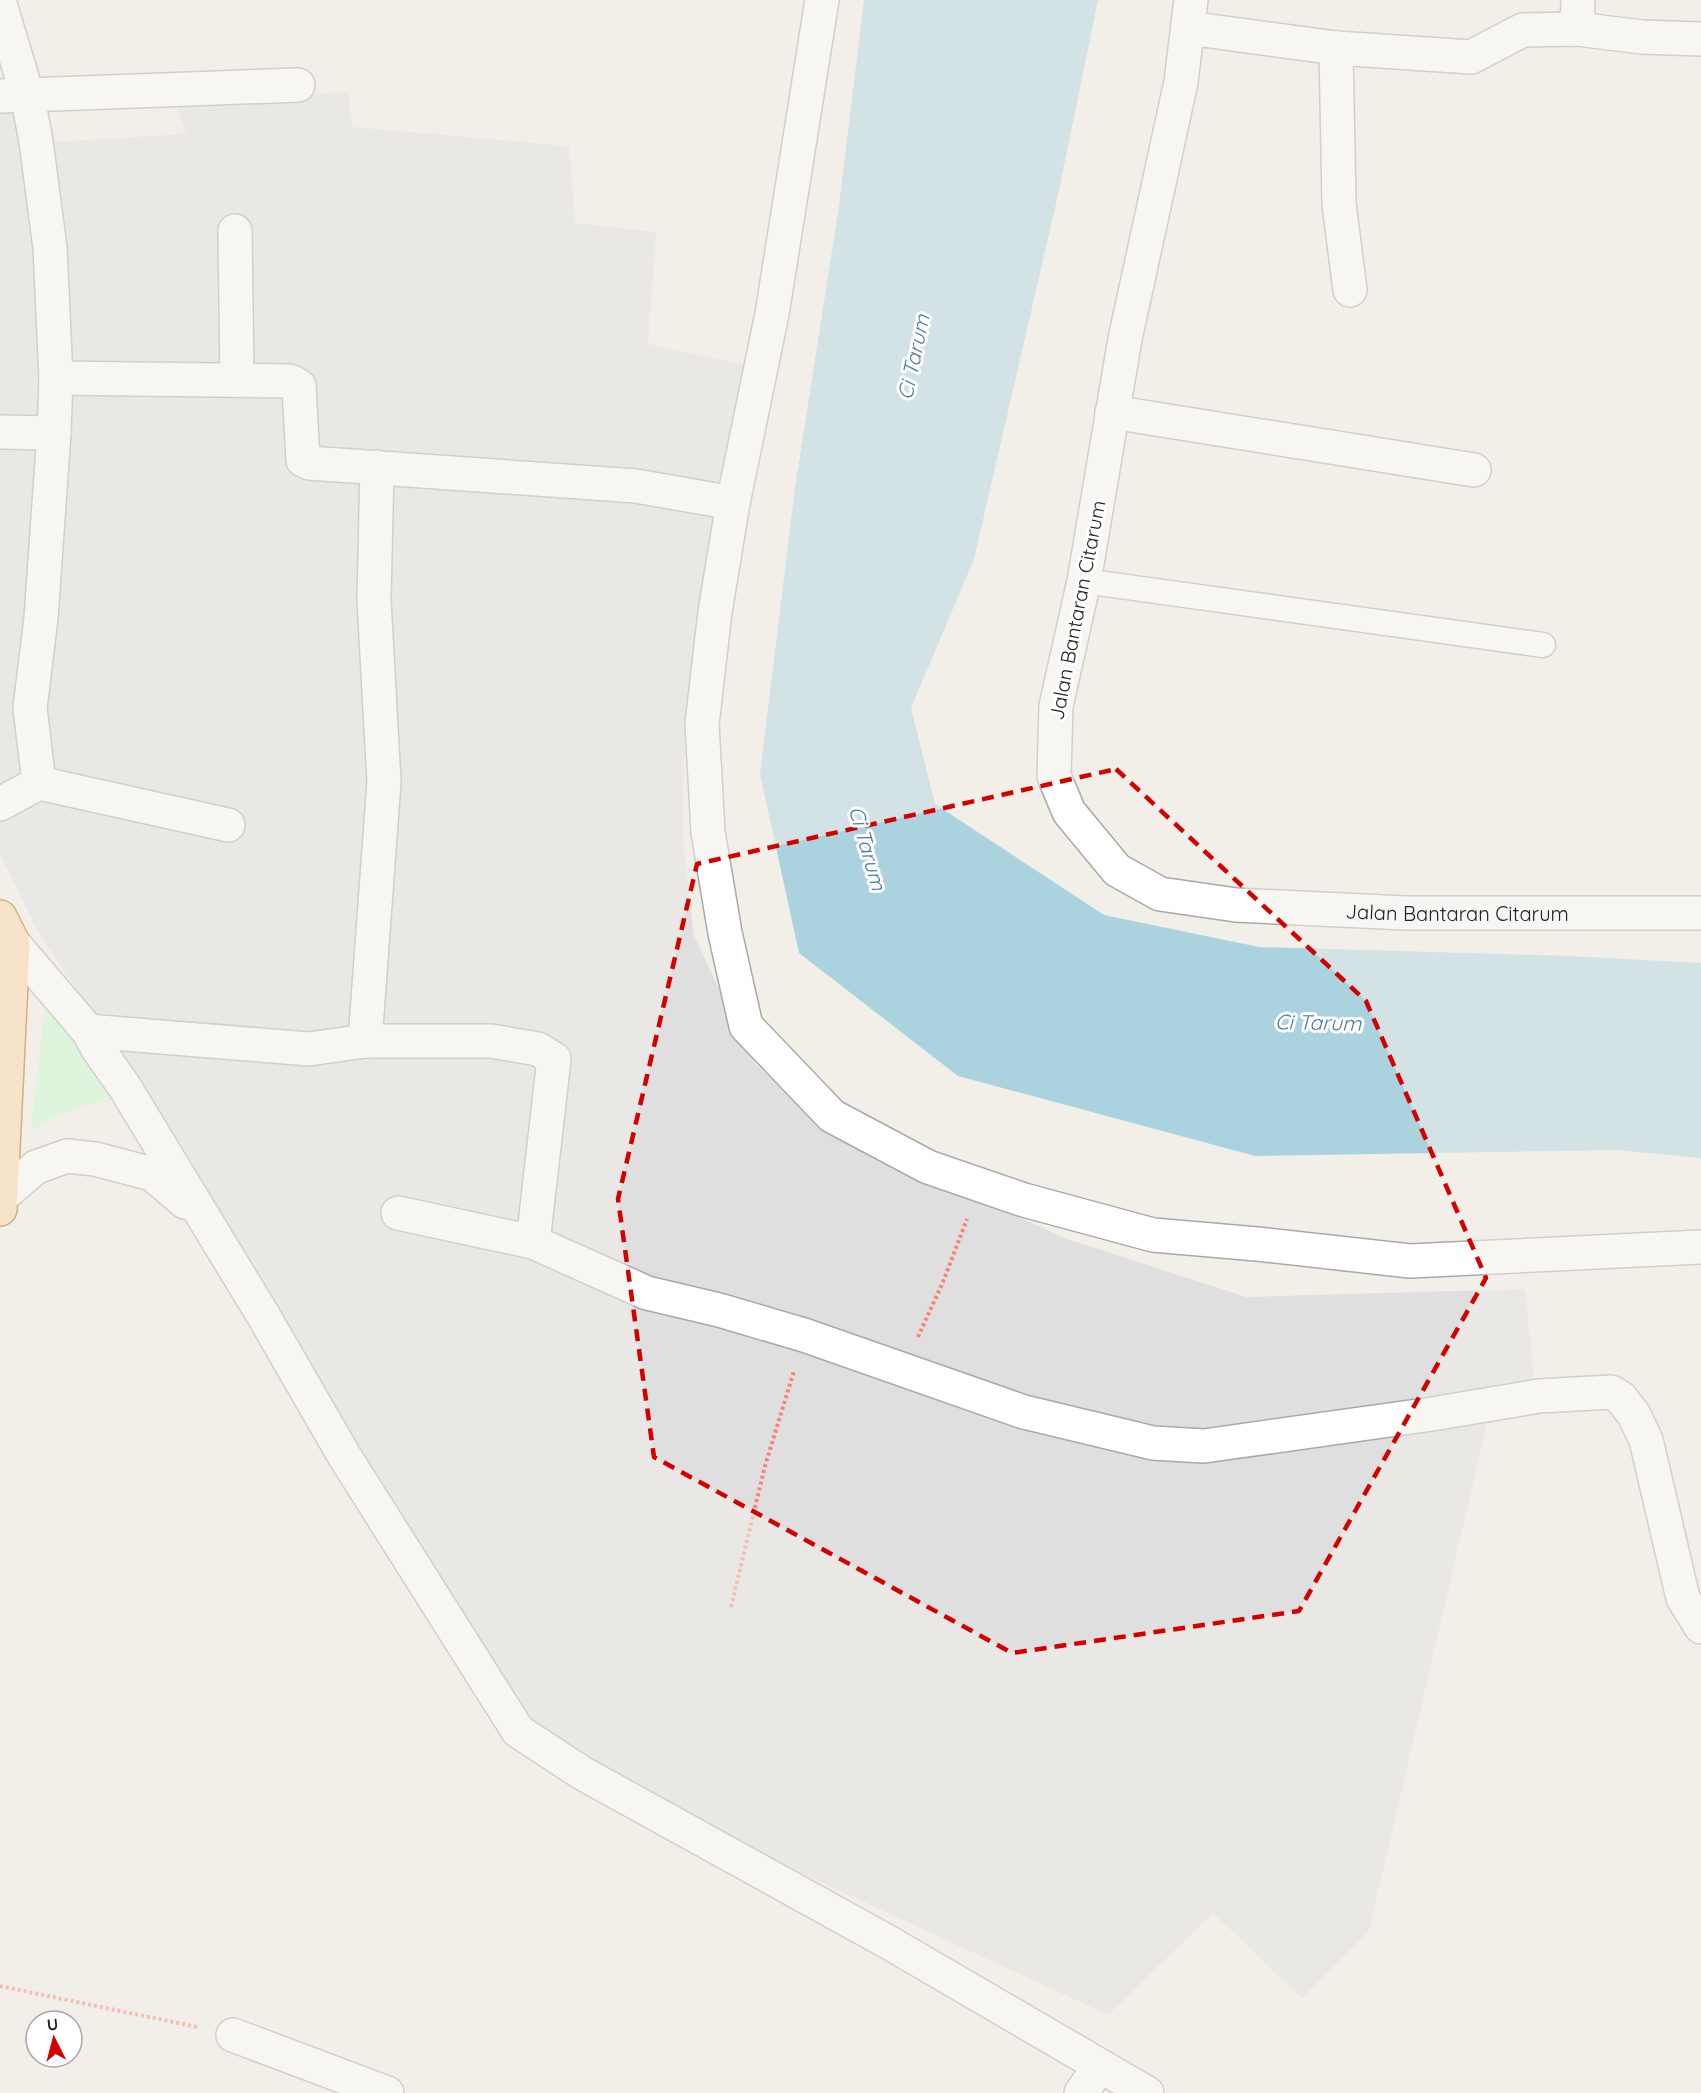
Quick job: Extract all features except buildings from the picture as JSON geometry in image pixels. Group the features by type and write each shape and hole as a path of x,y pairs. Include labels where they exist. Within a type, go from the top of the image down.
{"main road":[{"path":"0,1203 7,930"}],"street":[{"path":"822,0 772,314 733,502 715,612 702,724 708,832 725,933 746,1026 832,1116 928,1167 1024,1200 1153,1235 1410,1261 1701,1247"},
{"path":"0,4 14,95 36,141 50,248 56,378 54,433 41,618 30,708 39,783"},
{"path":"1189,14 1336,48 1471,57 1523,30 1577,14 1642,37 1701,39"},
{"name":"Jalan Bantaran Citarum","path":"1189,14 1181,82 1125,339 1084,580 1056,706 1054,776 1069,812 1118,870 1161,894 1236,905 1405,912 1701,913"},
{"path":"1336,48 1339,204 1350,290"},
{"path":"14,95 298,85"},
{"path":"235,231 237,380"},
{"path":"56,378 290,381 299,386 303,460 305,462 636,486 733,502"},
{"path":"1113,412 1474,470"},
{"path":"0,432 54,433"},
{"path":"365,1041 384,782 374,600 377,467"},
{"path":"0,804 39,783 228,825"},
{"path":"7,930 88,1031 124,1086 205,1218 345,1457 518,1731 582,1773 888,1942 1090,2080 1147,2093"},
{"path":"88,1031 309,1049 365,1041 491,1041 538,1049 554,1059 533,1242"},
{"path":"0,1203 36,1167 67,1156 95,1159 152,1174 205,1218"},
{"path":"398,1213 533,1242 646,1293 804,1335 1024,1412 1095,1431 1153,1443 1204,1446 1386,1421 1539,1396 1611,1392 1621,1398 1634,1415 1646,1440 1683,1598 1701,1627"},
{"path":"233,2035 387,2093"}],"lane":[{"path":"1084,580 1543,645"}],"path":[{"path":"903,1371 943,1282 980,1185"},
{"path":"731,1607 765,1466 804,1335"},
{"path":"0,1986 233,2035"}],"highlighted area":[{"path":"1116,769 1366,1001 1486,1278 1299,1611 1012,1653 654,1457 618,1199 697,864"}],"shaded area":[{"path":"348,91 352,127 569,146 575,223 656,232 648,344 751,366 685,735 682,831 694,936 754,1063 831,1127 1064,1238 1246,1297 1525,1289 1535,1389 1494,1393 1369,1931 1302,1998 1213,1913 1108,2015 582,1771 500,1689 184,1149 39,934 0,854 0,102 25,98 52,142 186,134 177,107"}],"green space":[{"path":"45,1005 118,1101 94,1103 73,1109 31,1131"}],"water":[{"name":"Ci Tarum","path":"864,0 1098,0 1058,195 974,559 911,708 935,804 1104,915 1259,947 1568,956 1701,963 1701,1158 1617,1150 1255,1156 958,1076 799,953 760,774 795,488 839,206"}]}
